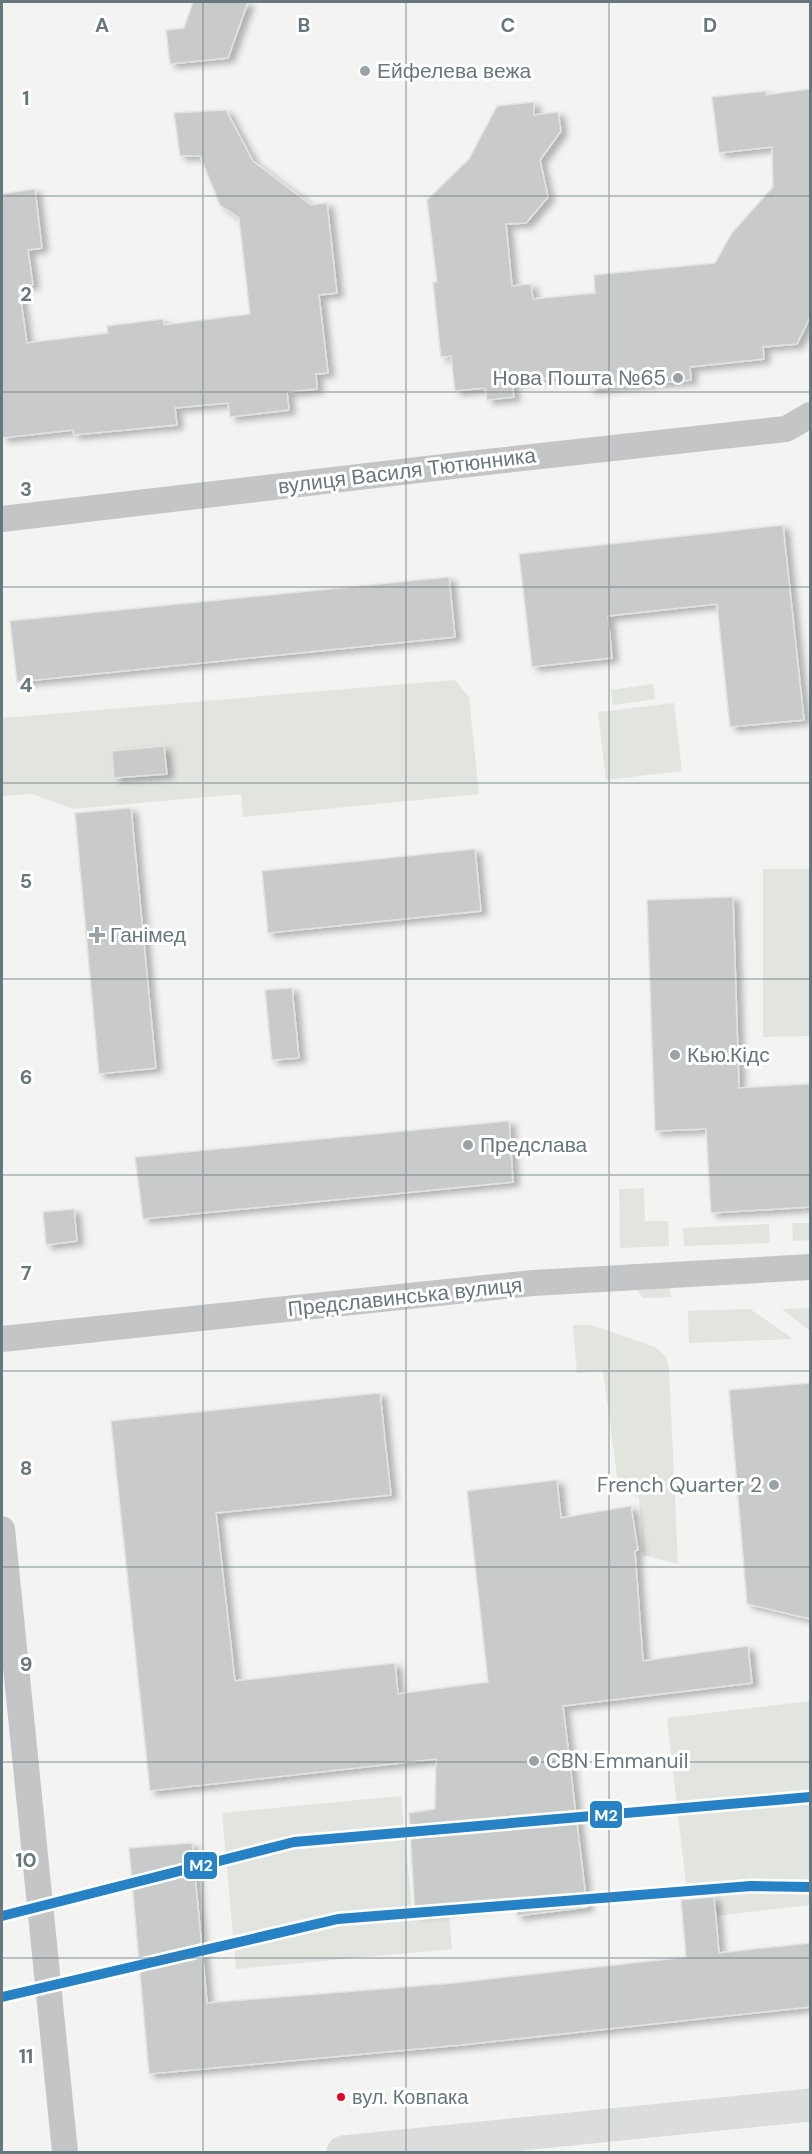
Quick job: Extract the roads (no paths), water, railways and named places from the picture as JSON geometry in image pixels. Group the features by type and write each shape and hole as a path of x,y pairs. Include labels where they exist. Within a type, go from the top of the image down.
{"main road":[{"path":"343,2152 810,2105"}],"street":[{"name":"вулиця Василя Тютюнника","path":"2,519 786,429 810,415"},
{"name":"Предславинська вулиця","path":"2,1339 533,1283 810,1267"},
{"path":"2,1529 64,2152"}],"place":[{"name":"Ейфелева вежа","path":"365,71"},
{"name":"Нова Пошта №65","path":"678,378"},
{"name":"Ганімед","path":"97,935"},
{"name":"Кью.Кідс","path":"675,1055"},
{"name":"Предслава","path":"468,1145"},
{"name":"French Quarter 2","path":"774,1485"},
{"name":"CBN Emmanuil","path":"534,1761"},
{"name":"вул. Ковпака","path":"341,2097"}]}
